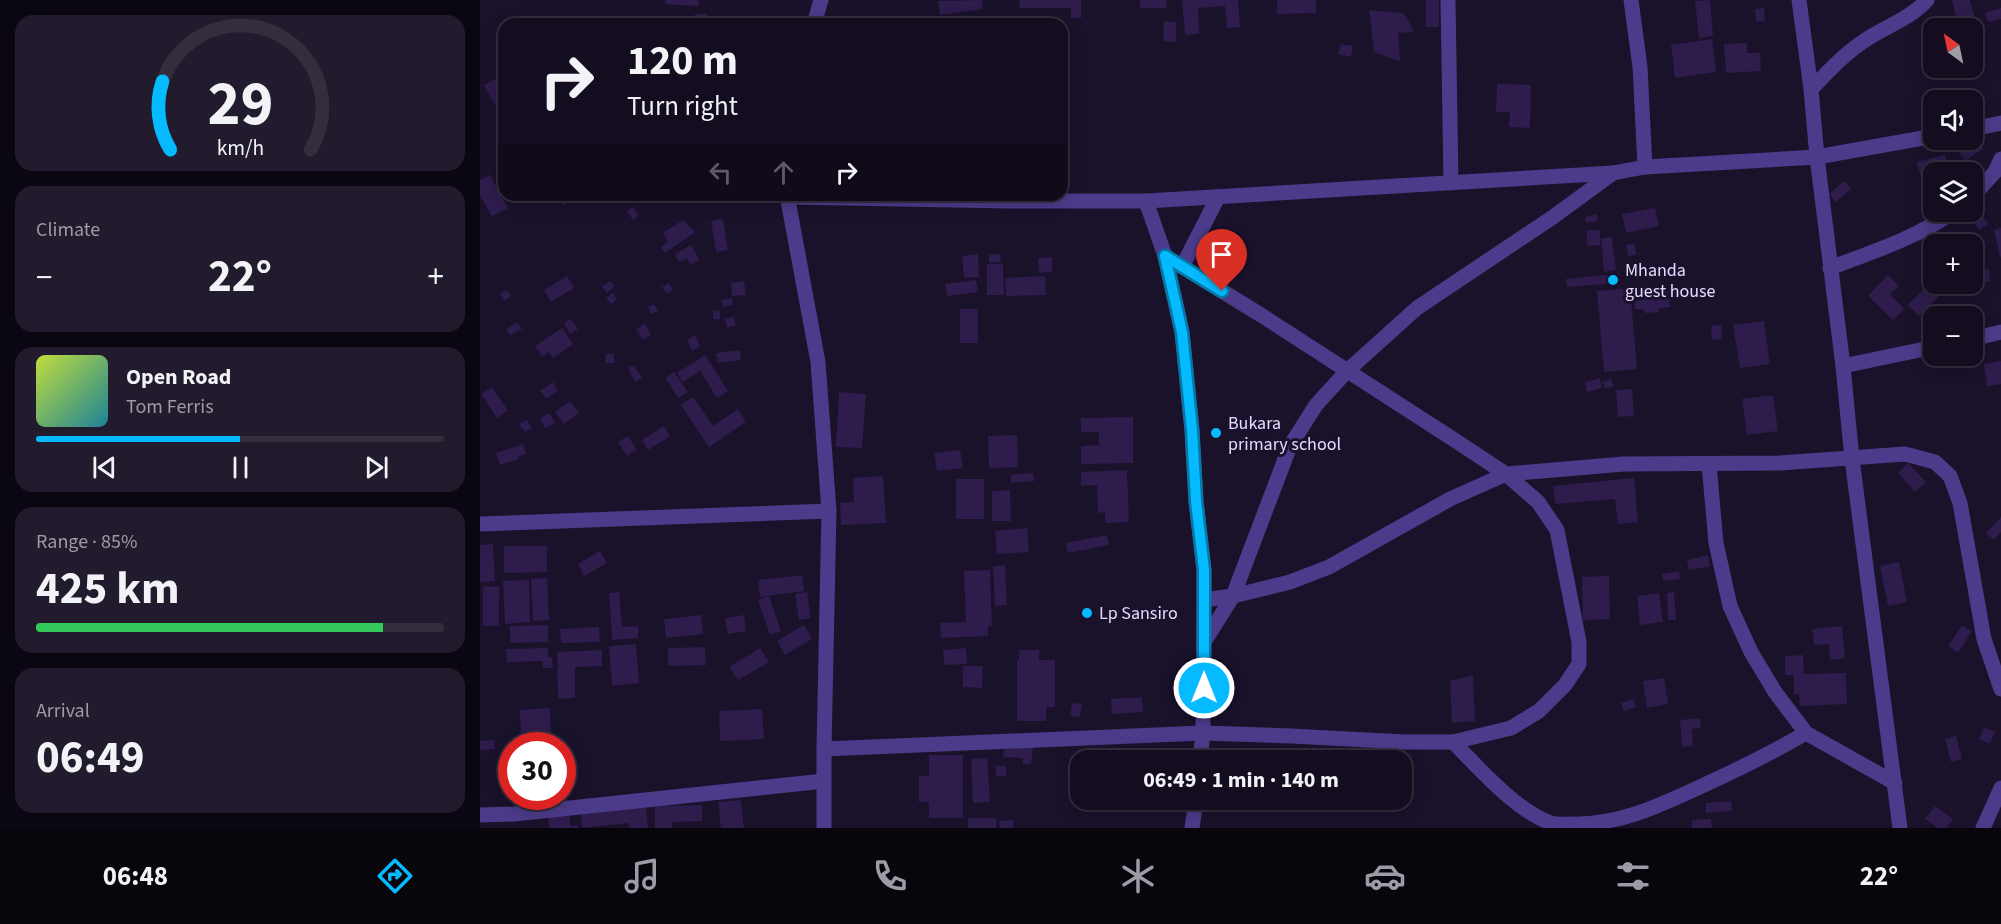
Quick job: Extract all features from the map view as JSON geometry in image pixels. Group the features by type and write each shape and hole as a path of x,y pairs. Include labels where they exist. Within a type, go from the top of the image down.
{"street":[{"path":"816,18 821,0"},
{"path":"1448,0 1451,183"},
{"path":"1631,0 1641,67 1645,167"},
{"path":"1799,0 1852,459 1900,828"},
{"path":"1811,89 1855,47 1915,11 1927,0"},
{"path":"1983,127 2001,123"},
{"path":"1009,201 1146,201 1613,173 1645,167 1816,156 1923,138"},
{"path":"1983,185 1995,172 2001,159"},
{"path":"1204,642 1233,596 1290,446 1316,405 1347,371 1417,308 1553,217 1613,173"},
{"path":"1182,267 1218,197"},
{"path":"788,201 818,362 829,511 824,828"},
{"path":"1146,201 1165,256 1182,332 1192,430 1196,501 1204,570 1201,750"},
{"path":"1830,268 1897,242 1934,222"},
{"path":"824,749 1203,733 1453,742 1512,728 1545,705 1565,685 1579,664 1579,642 1557,530 1538,502 1506,474 1165,256"},
{"path":"1983,337 2001,333"},
{"path":"1843,366 1923,349"},
{"path":"1204,600 1233,596 1290,582 1329,567 1450,499 1506,474 1624,464 1709,464 1852,459 1905,454 1935,462 1950,476 1960,503 1984,639 2001,689"},
{"path":"1709,464 1716,543 1730,606 1751,652 1775,692 1806,733 1895,783"},
{"path":"480,524 829,511"},
{"path":"1453,742 1486,776 1533,815 1553,824 1578,825 1608,822 1649,810 1773,752 1806,733"},
{"path":"480,815 514,821 824,781"},
{"path":"1983,828 2001,788"},
{"path":"1192,828 1195,810"}],"building":[{"path":"666,0 699,0 698,6 665,4"},
{"path":"982,0 983,9 940,15 938,1"},
{"path":"1020,0 1081,0 1081,18 1071,18 1071,8 1019,8"},
{"path":"1140,0 1166,0 1167,8 1140,8"},
{"path":"1182,0 1238,0 1240,27 1227,28 1225,6 1198,8 1199,34 1185,35"},
{"path":"1277,0 1316,0 1316,13 1277,14"},
{"path":"1426,0 1439,0 1439,27 1426,27"},
{"path":"1710,0 1713,36 1699,38 1695,1"},
{"path":"1952,0 1970,0 1975,18 1956,18"},
{"path":"1764,8 1765,21 1756,22 1755,9"},
{"path":"2001,8 2001,19 1988,22 1985,13"},
{"path":"1369,10 1404,13 1414,32 1398,33 1400,62 1374,52"},
{"path":"707,13 708,18 695,18 694,15"},
{"path":"1164,21 1176,22 1176,42 1163,41"},
{"path":"1712,39 1716,72 1675,78 1671,45"},
{"path":"1747,43 1747,53 1760,53 1761,71 1726,73 1724,44"},
{"path":"1340,44 1353,46 1351,57 1338,54"},
{"path":"495,79 498,84 498,107 497,108 484,85"},
{"path":"1497,84 1531,85 1530,128 1509,127 1510,112 1496,112"},
{"path":"1962,150 1982,150 1965,161 1959,152"},
{"path":"1945,155 1947,162 1923,162 1923,184 1917,162"},
{"path":"490,175 498,190 498,201 504,201 508,208 492,216 480,195 480,180"},
{"path":"1844,181 1851,189 1836,202 1829,194"},
{"path":"633,207 639,216 633,220 627,211"},
{"path":"1655,208 1659,226 1626,233 1622,214"},
{"path":"1597,214 1598,221 1586,223 1585,217"},
{"path":"1983,216 1988,224 1979,230 1974,222 1983,222"},
{"path":"723,219 728,250 716,252 711,221"},
{"path":"683,220 695,232 665,253 661,247 668,242 663,233"},
{"path":"2001,228 2001,256 2000,257 1994,230"},
{"path":"1587,230 1600,230 1600,245 1587,246"},
{"path":"1612,237 1616,270 1604,272 1601,238"},
{"path":"1635,244 1636,255 1628,256 1626,245"},
{"path":"691,245 699,260 691,265 687,258 679,262 675,254"},
{"path":"978,254 979,277 964,278 962,256"},
{"path":"1000,254 1001,262 989,263 989,255"},
{"path":"1052,257 1052,272 1039,273 1038,258"},
{"path":"987,264 1003,264 1004,295 987,295"},
{"path":"1983,269 1989,269 1990,282 1983,282"},
{"path":"1615,274 1616,283 1567,287 1566,279"},
{"path":"1888,275 1899,286 1890,294 1904,309 1893,320 1868,296"},
{"path":"567,276 574,288 551,302 544,290"},
{"path":"1045,276 1046,295 1006,296 1005,278"},
{"path":"976,280 978,292 947,296 945,284"},
{"path":"610,281 615,286 607,293 602,287"},
{"path":"744,281 746,295 732,296 731,283"},
{"path":"669,283 673,290 667,294 662,287"},
{"path":"1630,288 1637,369 1604,372 1597,291"},
{"path":"507,290 511,296 504,301 500,294"},
{"path":"1668,290 1670,307 1659,308 1659,312 1645,313 1644,309 1635,309 1634,293"},
{"path":"1923,290 1923,294 1940,295 1929,306 1923,306 1923,312 1919,316 1908,305"},
{"path":"613,293 617,300 611,304 606,298"},
{"path":"732,298 733,305 723,307 721,300"},
{"path":"654,304 658,311 651,314 648,307"},
{"path":"960,309 978,309 978,343 960,343"},
{"path":"713,310 720,311 720,319 713,319"},
{"path":"734,317 736,325 727,328 725,319"},
{"path":"571,319 578,329 570,334 564,323"},
{"path":"1764,321 1770,364 1740,368 1733,325"},
{"path":"517,322 522,329 510,335 506,329"},
{"path":"645,324 651,335 643,340 636,329"},
{"path":"1721,325 1722,339 1712,340 1711,326"},
{"path":"562,328 573,344 553,358 549,352 542,357 535,346"},
{"path":"695,335 700,346 692,351 687,340"},
{"path":"740,350 741,360 718,363 716,353"},
{"path":"606,354 614,354 614,363 605,363"},
{"path":"705,355 728,391 717,398 700,371 683,382 677,373"},
{"path":"2001,361 2001,384 1987,386 1984,364"},
{"path":"634,365 642,378 635,382 628,368"},
{"path":"674,372 688,392 678,398 665,378"},
{"path":"1600,378 1602,388 1587,392 1585,382"},
{"path":"1611,379 1614,386 1605,389 1602,382"},
{"path":"553,382 558,391 546,399 540,391"},
{"path":"492,387 508,411 497,418 481,394"},
{"path":"1632,389 1634,416 1618,417 1616,390"},
{"path":"839,392 866,394 862,448 836,447"},
{"path":"1773,395 1778,431 1747,435 1742,399"},
{"path":"693,397 713,426 738,409 746,422 709,447 681,405"},
{"path":"570,401 579,413 564,424 555,412"},
{"path":"549,413 555,423 545,428 540,419"},
{"path":"1133,417 1133,463 1081,464 1081,446 1099,445 1099,432 1081,432 1081,418"},
{"path":"527,420 532,428 525,432 519,424"},
{"path":"664,426 670,436 648,450 642,440"},
{"path":"1017,435 1018,467 989,468 988,436"},
{"path":"628,436 637,450 627,456 618,442"},
{"path":"523,444 526,454 518,456 519,459 500,465 496,453"},
{"path":"960,450 963,468 937,471 934,453"},
{"path":"1908,463 1926,482 1915,492 1898,473"},
{"path":"1127,470 1129,522 1105,523 1105,512 1098,513 1097,485 1081,486 1081,472"},
{"path":"1033,473 1034,481 1011,483 1011,475"},
{"path":"883,476 886,523 841,525 840,503 854,502 853,478"},
{"path":"1634,478 1638,522 1618,524 1615,499 1555,504 1553,486"},
{"path":"956,479 984,479 984,519 956,519"},
{"path":"1010,490 1011,521 992,521 992,491"},
{"path":"2001,517 2001,532 1994,540 1986,533"},
{"path":"1027,528 1029,552 997,554 995,531"},
{"path":"1107,535 1109,545 1068,553 1066,543"},
{"path":"493,544 495,581 480,582 480,545"},
{"path":"504,546 547,546 547,572 504,573"},
{"path":"600,551 607,563 584,576 578,564"},
{"path":"1708,555 1710,566 1689,570 1687,560"},
{"path":"1899,562 1907,602 1888,606 1880,566"},
{"path":"1005,565 1007,605 995,606 993,566"},
{"path":"990,570 992,626 988,626 988,636 941,638 940,623 966,622 964,571"},
{"path":"1679,571 1680,579 1663,581 1662,574"},
{"path":"802,575 804,591 760,597 758,580"},
{"path":"1609,576 1610,619 1583,620 1582,577"},
{"path":"547,578 549,620 533,621 531,579"},
{"path":"529,580 530,622 505,624 503,581"},
{"path":"483,586 499,587 499,626 483,626"},
{"path":"619,592 622,627 638,626 638,638 612,640 609,593"},
{"path":"807,592 811,618 799,620 795,594"},
{"path":"1674,592 1676,620 1668,620 1667,593"},
{"path":"1659,593 1663,622 1640,625 1637,596"},
{"path":"769,596 781,631 770,635 758,600"},
{"path":"701,615 703,634 666,638 664,619"},
{"path":"744,615 746,631 728,634 725,618"},
{"path":"548,625 548,642 510,643 510,626"},
{"path":"804,625 812,639 785,655 777,641"},
{"path":"1962,625 1972,631 1958,653 1948,646"},
{"path":"1842,626 1845,658 1830,660 1829,644 1814,645 1812,629"},
{"path":"599,627 600,642 561,643 560,629"},
{"path":"636,644 639,683 612,686 609,646"},
{"path":"705,647 706,665 668,666 668,648"},
{"path":"548,648 548,657 552,657 553,668 543,668 543,661 507,662 506,649"},
{"path":"760,648 769,662 738,680 729,667"},
{"path":"966,648 967,664 944,665 943,650"},
{"path":"602,650 602,666 575,667 575,698 558,699 557,652"},
{"path":"1019,650 1039,650 1039,660 1055,660 1055,707 1046,707 1046,721 1017,721"},
{"path":"1803,655 1804,674 1846,673 1847,704 1800,706 1799,694 1794,694 1794,675 1785,675 1785,656"},
{"path":"963,666 983,666 982,688 963,687"},
{"path":"1473,675 1475,721 1452,723 1450,681"},
{"path":"1664,678 1668,704 1647,708 1643,681"},
{"path":"1142,697 1143,712 1112,714 1111,699"},
{"path":"1633,699 1636,707 1624,711 1621,703"},
{"path":"1072,703 1082,704 1080,717 1070,716"},
{"path":"550,708 551,732 521,732 520,710"},
{"path":"762,709 764,739 720,741 719,711"},
{"path":"1700,718 1701,728 1692,729 1693,746 1682,747 1680,720"},
{"path":"1984,727 1995,732 1990,744 1979,739"},
{"path":"1956,736 1962,759 1951,762 1945,739"},
{"path":"494,740 495,749 480,750 480,741"},
{"path":"1004,746 1033,747 1031,764 1023,764 1023,758 1003,757"},
{"path":"929,755 963,755 963,818 929,818 929,802 919,802 919,776 929,776"},
{"path":"987,758 990,802 973,803 971,759"},
{"path":"996,766 1006,766 1006,776 996,776"},
{"path":"741,800 744,828 721,828 718,802"},
{"path":"1731,801 1732,811 1706,813 1706,803"},
{"path":"702,805 702,821 672,822 672,828 655,828 655,806"},
{"path":"646,806 648,828 629,828 628,823 582,828 581,812"},
{"path":"1935,806 1953,819 1946,828 1938,828 1925,819"},
{"path":"570,814 570,826 578,825 578,828 549,828 548,815"},
{"path":"968,818 996,818 996,828 968,828"},
{"path":"1711,819 1712,828 1692,828 1692,820"},
{"path":"1013,820 1013,828 1000,828 999,821"}],"place":[{"name":"Mhanda guest house","path":"1613,280"},
{"name":"Bukara primary school","path":"1216,433"},
{"name":"Lp Sansiro","path":"1087,613"}],"route":[{"path":"1204,688 1204,570 1196,501 1192,430 1182,332 1165,256 1222,291"}]}
